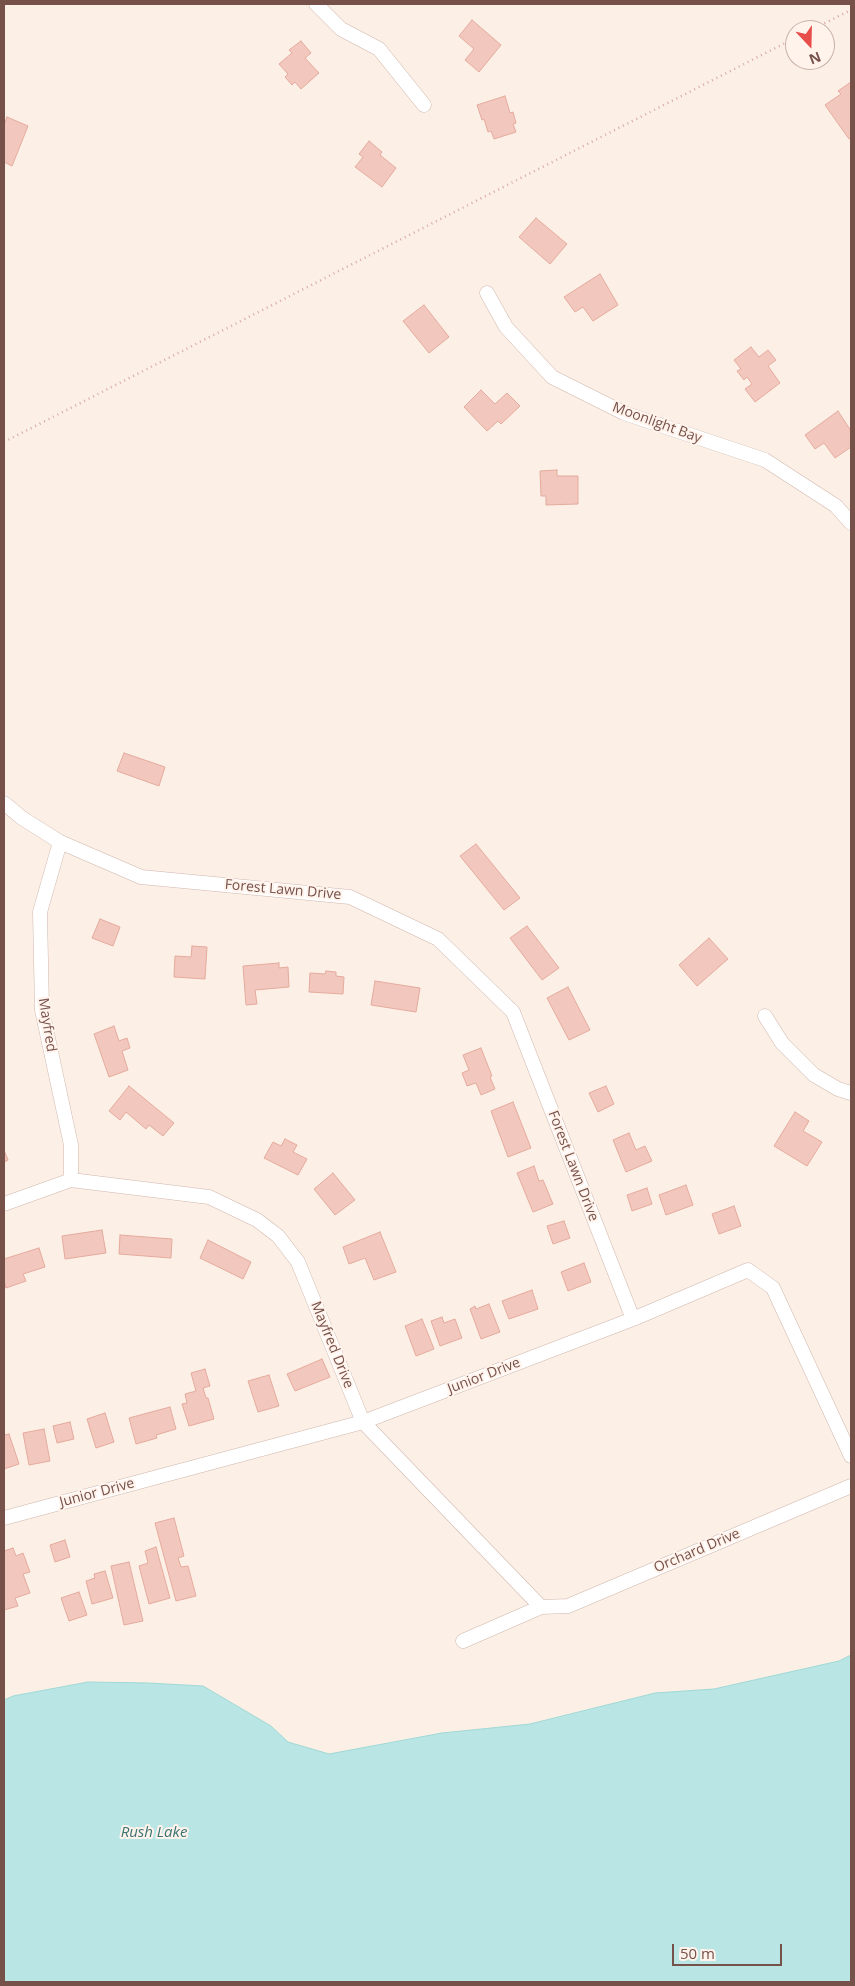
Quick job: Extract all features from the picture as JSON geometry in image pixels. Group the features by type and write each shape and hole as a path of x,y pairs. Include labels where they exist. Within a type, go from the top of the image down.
{"street":[{"path":"316,4 341,29 379,49 424,105"},
{"name":"Moonlight Bay","path":"487,293 506,327 552,377 624,413 765,460 836,506 851,523"},
{"name":"Forest Lawn Drive","path":"4,804 60,842 142,877 350,897 438,939 513,1012 633,1319"},
{"name":"Mayfred","path":"60,842 40,912 42,1010 71,1145 71,1180"},
{"path":"765,1016 782,1043 814,1074 838,1089 851,1093"},
{"path":"4,1204 71,1180"},
{"name":"Mayfred Drive","path":"71,1180 209,1197 257,1220 278,1236 298,1262 363,1422 541,1607"},
{"name":"Junior Drive","path":"4,1518 363,1422 633,1319 748,1270 773,1288 851,1456"},
{"name":"Orchard Drive","path":"541,1607 568,1606 851,1486"},
{"path":"463,1641 541,1607"}],"path":[{"path":"832,20 851,10"},
{"path":"4,442 785,43"}],"water":[{"name":"Rush Lake","path":"851,1655 851,1982 4,1982 4,1700 13,1696 88,1682 203,1686 271,1726 288,1742 329,1754 442,1733 530,1724 655,1693 714,1689 839,1661"}],"building":[{"path":"472,20 501,45 479,72 465,60 474,49 459,36"},
{"path":"301,41 311,53 305,58 319,73 301,89 295,82 292,85 285,77 288,74 279,64 292,53 289,50"},
{"path":"851,82 851,138 849,139 825,105 841,94 838,91"},
{"path":"505,96 510,113 513,112 516,123 513,124 516,132 494,139 491,131 488,132 484,119 482,120 477,105"},
{"path":"7,117 28,126 12,166 4,162 4,125"},
{"path":"369,141 382,152 380,155 396,168 382,187 355,167 363,157 359,154"},
{"path":"536,218 567,244 550,264 519,237"},
{"path":"600,274 618,305 593,321 583,307 575,312 564,297"},
{"path":"424,305 449,337 429,353 403,321"},
{"path":"751,347 759,357 768,350 776,360 768,366 780,383 755,402 745,389 752,384 747,377 744,380 737,371 741,369 734,360"},
{"path":"481,390 495,404 507,393 520,406 501,424 498,421 487,431 464,407"},
{"path":"838,411 851,431 851,447 835,458 824,443 815,449 805,435"},
{"path":"557,470 557,476 578,476 578,504 546,505 546,496 541,496 540,471"},
{"path":"124,753 165,767 159,786 117,771"},
{"path":"476,844 520,898 504,910 460,856"},
{"path":"100,919 120,927 113,946 92,938"},
{"path":"527,926 559,968 542,980 510,938"},
{"path":"709,938 728,959 697,986 679,965"},
{"path":"192,946 207,947 205,979 174,977 175,956 191,957"},
{"path":"279,963 279,968 288,967 289,987 255,990 257,1004 246,1005 243,966"},
{"path":"326,971 336,972 336,976 344,977 343,994 309,992 310,973 325,974"},
{"path":"375,981 420,988 416,1012 371,1005"},
{"path":"568,987 590,1030 569,1040 547,998"},
{"path":"114,1026 119,1041 127,1038 130,1048 122,1051 128,1070 109,1077 94,1034"},
{"path":"481,1048 495,1089 481,1095 476,1083 467,1086 462,1073 469,1070 463,1055"},
{"path":"129,1086 174,1123 163,1136 149,1125 146,1129 126,1112 120,1120 109,1111"},
{"path":"606,1086 614,1104 598,1112 589,1093"},
{"path":"513,1102 531,1148 508,1157 491,1111"},
{"path":"795,1112 809,1121 803,1131 822,1142 807,1166 774,1146"},
{"path":"629,1133 636,1150 645,1146 652,1161 626,1172 613,1140"},
{"path":"285,1139 297,1145 293,1152 307,1159 298,1175 264,1158 273,1142 281,1146"},
{"path":"4,1150 8,1160 4,1162"},
{"path":"534,1166 539,1181 543,1180 553,1204 533,1212 517,1173"},
{"path":"333,1173 355,1200 335,1215 314,1189"},
{"path":"686,1185 693,1205 666,1215 659,1195"},
{"path":"647,1188 652,1204 632,1211 627,1195"},
{"path":"734,1206 741,1226 719,1234 712,1214"},
{"path":"564,1221 570,1238 553,1244 547,1226"},
{"path":"102,1230 106,1253 65,1259 62,1236"},
{"path":"380,1232 396,1272 374,1280 365,1258 349,1264 343,1247"},
{"path":"120,1235 172,1239 171,1258 119,1254"},
{"path":"208,1240 251,1262 243,1279 200,1258"},
{"path":"39,1248 45,1267 23,1274 26,1281 6,1288 4,1281 4,1259"},
{"path":"584,1263 591,1282 568,1291 561,1272"},
{"path":"532,1290 538,1309 509,1319 502,1301"},
{"path":"489,1304 500,1332 481,1339 470,1309 475,1306 476,1309"},
{"path":"442,1317 444,1323 455,1319 462,1338 440,1346 431,1321"},
{"path":"422,1319 434,1349 416,1356 405,1326"},
{"path":"322,1359 330,1377 295,1391 287,1374"},
{"path":"205,1369 210,1386 203,1388 214,1419 189,1426 182,1404 187,1403 185,1394 196,1391 191,1373"},
{"path":"269,1375 279,1406 258,1412 248,1381"},
{"path":"170,1407 176,1429 156,1435 157,1438 136,1444 129,1418"},
{"path":"105,1413 114,1442 96,1448 87,1419"},
{"path":"70,1422 74,1439 57,1443 53,1426"},
{"path":"44,1429 50,1461 29,1465 23,1433"},
{"path":"9,1434 19,1464 4,1469 4,1435"},
{"path":"174,1518 184,1556 178,1558 181,1567 188,1566 196,1596 176,1601 155,1523"},
{"path":"65,1540 70,1557 55,1562 50,1545"},
{"path":"156,1547 170,1598 149,1604 139,1566 148,1563 145,1551"},
{"path":"13,1548 16,1556 23,1553 30,1572 23,1574 30,1593 15,1598 18,1606 4,1610 4,1551"},
{"path":"129,1562 143,1621 124,1625 111,1566"},
{"path":"105,1571 113,1598 92,1604 86,1581 95,1578 94,1574"},
{"path":"79,1592 87,1615 69,1621 61,1598"}]}
